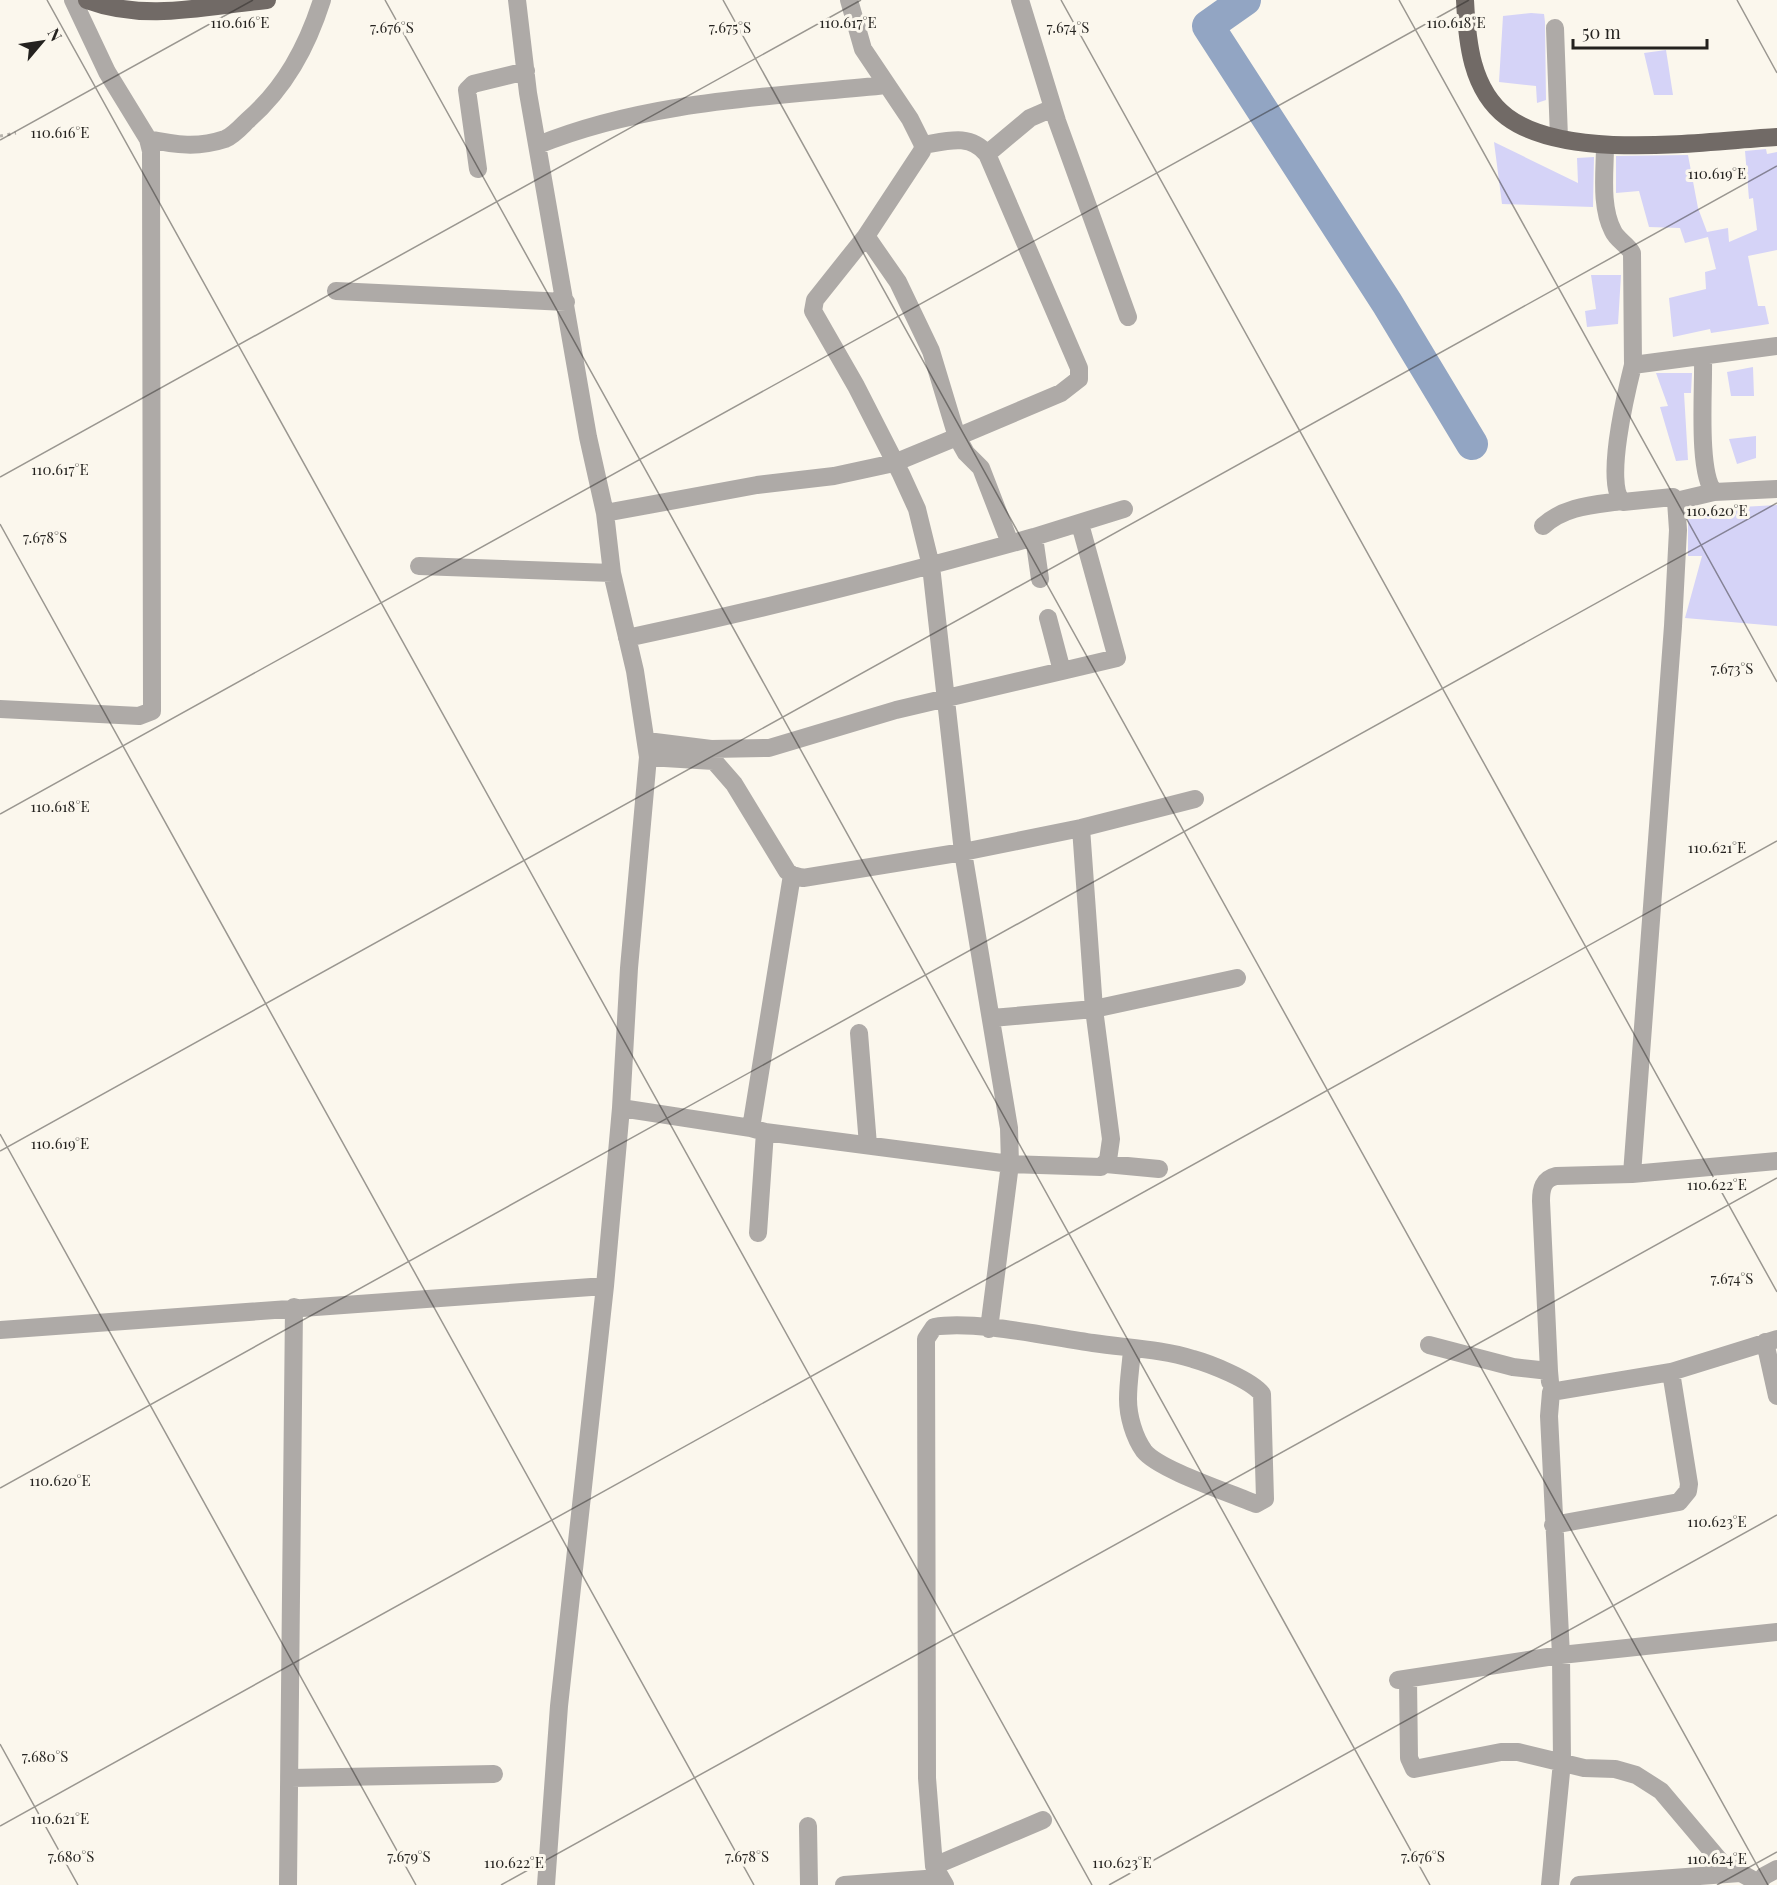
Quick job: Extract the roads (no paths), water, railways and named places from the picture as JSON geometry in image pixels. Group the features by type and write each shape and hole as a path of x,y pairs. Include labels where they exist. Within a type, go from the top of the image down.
{"main road":[{"path":"87,0 111,9 152,12 239,1 267,0"},
{"path":"1465,0 1471,58 1480,82 1506,116 1524,126 1559,138 1605,145 1777,137"}],"street":[{"path":"0,709 139,716 152,711 151,151 148,139 107,72 73,0"},
{"path":"148,139 180,146 196,146 228,138 269,100 285,80 303,51 322,0"},
{"path":"517,0 538,145 588,437 605,513 612,573 648,749 629,968 621,1108 605,1286 559,1706 546,1885"},
{"path":"849,0 863,49 924,145"},
{"path":"1020,0 1053,108 1128,317"},
{"path":"1555,28 1559,138"},
{"path":"478,169 467,90 473,84 526,71"},
{"path":"538,145 568,132 618,119 693,106 762,95 887,85"},
{"path":"987,154 1030,118 1053,108"},
{"path":"605,513 757,485 834,476 894,463 1061,393 1079,379 1079,368 1073,350 987,154 975,143 962,138 924,145"},
{"path":"924,145 866,236 815,300 813,311 856,386 916,510 931,566 963,852 1009,1128 1010,1164 989,1329"},
{"path":"1605,145 1606,202 1609,221 1616,236 1632,253 1633,365 1622,409 1616,476 1617,494 1621,501"},
{"path":"866,236 898,282 931,351 957,436 966,453 981,468 1011,543"},
{"path":"336,291 566,302"},
{"path":"1633,365 1703,358 1777,346"},
{"path":"1703,358 1704,468 1714,492"},
{"path":"1676,501 1714,492 1777,489"},
{"path":"1543,526 1550,519 1577,507 1665,496 1673,496 1676,501 1678,530 1673,626 1632,1174"},
{"path":"627,638 703,622 931,566 1080,524 1124,509"},
{"path":"648,749 769,748 947,696 1117,658 1080,524"},
{"path":"1034,537 1040,579"},
{"path":"419,566 612,573"},
{"path":"1048,618 1062,671"},
{"path":"648,749 714,761 734,784 792,876 758,1130 758,1233"},
{"path":"792,876 819,877 963,852 1080,828 1195,799"},
{"path":"1080,828 1094,1009 1111,1139 1106,1164"},
{"path":"992,1018 1094,1009 1237,978"},
{"path":"859,1033 868,1145"},
{"path":"621,1108 758,1130 1010,1164 1097,1168 1106,1164 1159,1169"},
{"path":"1550,1885 1562,1762 1561,1655 1553,1525 1549,1416 1551,1392 1541,1190 1545,1181 1556,1176 1632,1174 1777,1161"},
{"path":"0,1330 605,1286"},
{"path":"288,1885 291,1778 294,1307"},
{"path":"939,1876 927,1778 926,1340 934,1327 989,1329 1132,1349 1192,1358 1257,1388 1263,1402 1265,1499 1256,1504 1152,1459 1144,1450 1132,1426 1128,1400 1132,1349"},
{"path":"1551,1392 1671,1371 1771,1341 1777,1396"},
{"path":"1429,1345 1513,1367 1549,1371"},
{"path":"1553,1525 1679,1502 1684,1497 1689,1484 1671,1371"},
{"path":"1777,1634 1561,1655 1403,1680 1409,1758 1414,1769 1501,1752 1529,1754 1584,1768 1615,1769 1650,1782 1682,1814 1701,1841 1721,1862 1757,1883 1777,1869"},
{"path":"291,1778 494,1774"},
{"path":"844,1885 939,1876 1043,1820"},
{"path":"808,1826 809,1885"},
{"path":"1579,1885 1740,1872"}],"waterway":[{"path":"1245,0 1208,26 1387,303 1472,444"}]}
